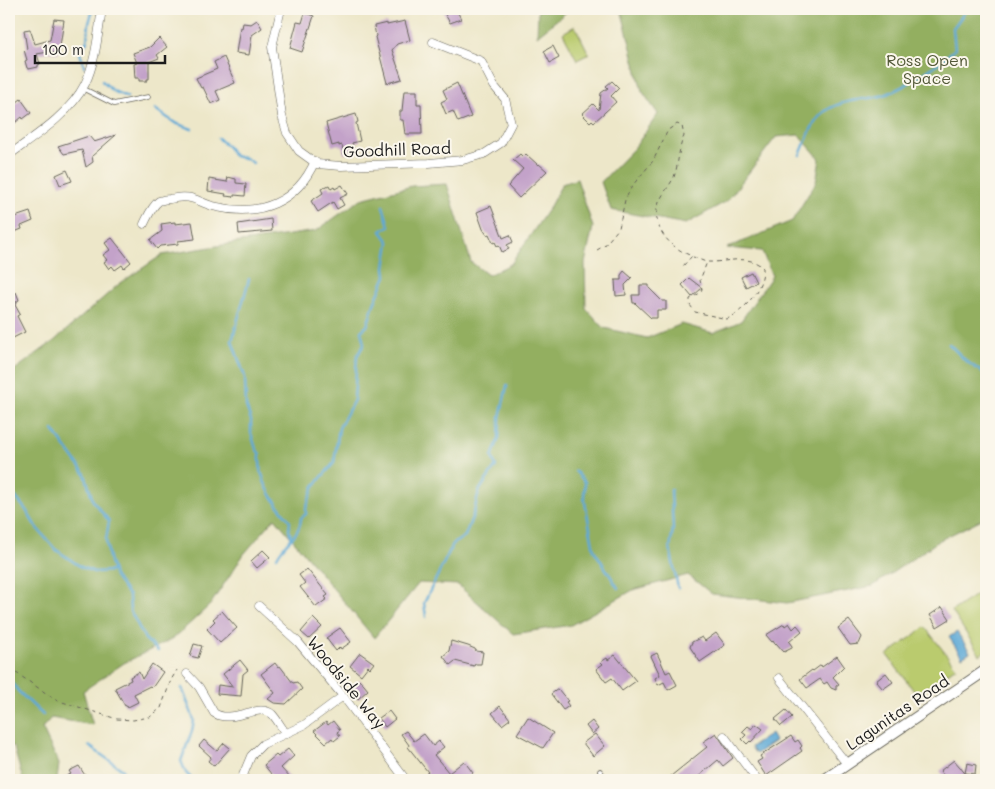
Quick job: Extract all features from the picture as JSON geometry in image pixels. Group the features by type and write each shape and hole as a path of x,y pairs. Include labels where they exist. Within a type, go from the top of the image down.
{"street":[{"path":"9,155 52,124 82,88 94,54 102,9"},
{"name":"Goodhill Road","path":"281,9 272,46 282,116 286,133 299,151 317,164 341,166 463,160 484,154 501,143 510,124 505,99 494,86 481,61 433,42"},
{"path":"144,224 150,212 159,201 179,196 190,196 216,207 248,210 263,208 286,197 299,187 315,161"},
{"name":"Woodside Way","path":"259,606 298,642 343,696 406,780"},
{"name":"Lagunitas Road","path":"824,780 986,670"},
{"path":"187,674 199,687 214,713 218,716 235,717 265,711 271,713 286,734"},
{"path":"779,678 847,764"},
{"path":"242,780 251,756 263,744 304,725 343,696"},
{"path":"724,736 756,780"}],"lane":[{"path":"82,88 114,104 148,97"},
{"path":"600,771 607,780"}],"path":[{"path":"597,250 604,246 619,228 625,200 632,186 653,161 668,130 677,124 682,126 684,136 674,177 659,202 657,214 659,228 665,239 683,252 707,262 731,259 758,263 763,268 759,286 751,298 739,312 727,319 695,312 690,305 690,299 700,293 702,289 700,280 707,262"},
{"path":"683,266 692,256"},
{"path":"9,668 56,700 117,720 150,717 161,708 171,680 177,670"}],"green space":[{"path":"538,9 570,9 537,36"},
{"name":"Ross Open Space","path":"621,9 986,9 986,517 940,540 873,586 787,603 712,594 688,575 633,590 571,625 513,634 458,585 419,583 374,638 275,518 244,554 210,605 174,638 124,663 83,691 93,725 51,718 42,728 59,764 57,780 23,780 14,748 9,744 9,374 54,341 119,284 162,255 316,231 361,199 412,186 447,184 471,262 488,275 511,264 549,208 562,184 577,179 593,227 585,263 586,308 604,328 647,338 682,324 713,333 741,321 772,276 762,251 727,248 792,221 816,182 820,159 799,135 776,137 727,201 686,224 611,210 601,182 635,147 658,114 642,91"},
{"path":"575,26 589,54 577,60 563,33"},
{"path":"986,588 986,650 980,655 952,611"},
{"path":"925,627 956,667 917,695 887,655"}],"water":[{"path":"957,632 970,652 962,657 949,637"},
{"path":"771,734 775,741 756,754 751,747"}],"building":[{"path":"442,9 462,9 457,11 461,19 450,23"},
{"path":"305,13 314,16 302,52 290,48 297,22 302,23"},
{"path":"54,19 64,20 59,53 37,54 40,64 38,67 27,68 24,50 27,49 24,30 30,29 35,44 50,40"},
{"path":"257,20 262,28 252,35 249,55 236,53 240,27 242,28 243,23 251,24"},
{"path":"405,21 410,40 397,44 392,50 402,79 387,83 374,26"},
{"path":"159,38 167,47 157,55 159,58 149,62 149,79 147,81 139,81 139,78 135,78 134,64 137,63 133,53 150,47"},
{"path":"553,46 559,58 550,63 544,51"},
{"path":"224,57 235,83 216,91 220,100 211,104 203,87 201,88 196,78 217,69 214,62"},
{"path":"612,81 619,88 611,96 616,102 594,122 592,120 590,122 582,114 593,104 599,110 601,93 608,88 606,86"},
{"path":"457,83 471,117 458,122 453,111 446,114 441,102 447,99 443,90"},
{"path":"404,91 417,91 417,104 421,104 422,134 405,134 403,120 400,120"},
{"path":"21,99 31,113 23,119 22,117 9,128 9,108"},
{"path":"356,114 360,141 352,143 354,151 344,154 342,145 332,146 326,123"},
{"path":"116,135 92,156 93,162 86,167 82,150 64,154 58,146 89,136 94,142"},
{"path":"520,154 523,157 526,154 547,171 519,198 508,186 523,169 513,160"},
{"path":"67,170 72,181 60,185 56,175"},
{"path":"228,177 236,179 236,183 246,184 245,196 225,196 226,194 208,191 209,179 227,182"},
{"path":"329,185 331,189 334,187 335,189 342,185 348,194 340,198 344,205 337,209 333,202 318,212 311,201 323,193 321,189"},
{"path":"491,206 503,238 510,235 513,242 507,245 509,249 502,252 499,245 497,246 495,242 493,243 489,234 487,235 483,229 477,212"},
{"path":"30,212 33,221 21,226 22,229 9,234 9,219"},
{"path":"271,219 272,231 239,234 238,224"},
{"path":"175,222 175,224 192,222 195,239 178,241 178,244 160,246 157,249 150,240 162,231 161,224"},
{"path":"112,238 131,262 124,268 122,265 115,270 112,266 109,269 104,262 107,260 103,255 110,250 105,243"},
{"path":"624,271 632,278 625,285 626,295 616,296 615,280 621,280 621,275"},
{"path":"751,272 756,282 746,287 741,277"},
{"path":"689,278 702,288 692,297 682,285"},
{"path":"640,285 649,285 649,288 662,301 666,301 666,310 657,310 657,318 651,318 633,303 632,295 640,295"},
{"path":"9,288 12,294 16,292 19,300 15,305 20,314 17,316 25,332 13,338 9,330"},
{"path":"263,550 270,557 257,568 251,561"},
{"path":"307,569 328,595 325,597 327,599 316,607 300,587 305,583 299,575"},
{"path":"942,607 950,619 937,627 930,615"},
{"path":"222,611 237,628 220,643 207,629 215,621 213,619"},
{"path":"313,618 322,627 309,639 301,632"},
{"path":"849,620 862,637 859,644 850,645 838,628"},
{"path":"789,623 793,629 797,625 802,631 789,642 792,648 784,652 766,635"},
{"path":"340,628 351,642 336,651 326,638"},
{"path":"716,633 725,645 700,662 690,647 692,642 702,637 705,641"},
{"path":"451,641 483,652 481,664 475,664 474,666 455,661 450,665 443,656 449,651"},
{"path":"194,644 202,646 198,658 190,656"},
{"path":"360,653 374,663 370,668 368,666 361,675 350,666"},
{"path":"657,653 666,673 670,671 677,685 668,690 664,682 658,685 655,678 660,675 651,656"},
{"path":"615,655 636,681 622,691 612,678 606,682 596,669 603,664 601,662"},
{"path":"837,656 844,666 833,677 839,684 836,686 836,690 831,688 827,682 824,684 820,679 807,688 800,679"},
{"path":"240,660 248,670 243,674 241,696 217,694 218,685 233,687 223,674"},
{"path":"275,663 278,667 280,666 293,683 297,682 302,689 286,704 274,703 268,699 275,693 261,674"},
{"path":"152,664 163,672 152,688 150,686 134,694 138,702 128,707 127,705 125,706 115,688 131,680 130,677 139,672 142,679"},
{"path":"886,673 893,682 883,689 876,681"},
{"path":"360,680 368,690 358,699 350,688"},
{"path":"558,689 568,701 566,702 569,706 563,710 551,694"},
{"path":"500,706 510,719 502,725 492,713"},
{"path":"786,710 792,717 781,726 775,719"},
{"path":"389,711 395,719 385,727 379,718"},
{"path":"528,717 553,733 543,748 517,734"},
{"path":"333,721 340,730 337,732 340,736 334,741 332,738 326,743 314,731 326,722 328,725"},
{"path":"592,721 598,729 592,734 586,726"},
{"path":"756,724 763,729 747,744 742,739 746,735 742,732 748,726 752,729"},
{"path":"406,731 414,741 424,734 433,746 439,741 444,747 434,755 449,773 464,761 473,773 463,780 428,780 424,775 428,772 408,747 409,745 401,734"},
{"path":"716,733 733,758 723,766 718,760 699,776 697,780 691,780 689,777 685,780 666,780 707,747 703,742"},
{"path":"595,734 605,746 593,756 583,743"},
{"path":"791,736 795,742 798,740 802,746 800,748 802,751 766,776 757,762 762,759 760,756"},
{"path":"204,740 217,751 224,743 230,748 214,766 208,761 211,757 199,746"},
{"path":"288,749 294,756 281,768 292,780 276,780 264,765 276,755 278,757"},
{"path":"954,760 970,780 947,780 940,771"},
{"path":"967,763 976,765 975,774 965,773"},
{"path":"79,766 88,780 59,780 71,774 69,771"}],"waterway":[{"path":"84,66 80,53 87,41 93,9"},
{"path":"800,155 809,133 825,111 833,106 880,96 896,90 932,68 955,49 953,28 967,9"},
{"path":"102,81 113,91 127,97"},
{"path":"155,109 175,123 192,129"},
{"path":"218,138 234,156 245,158 253,163"},
{"path":"277,557 298,530 301,518 306,514 306,508 314,486 334,463 339,428 354,400 357,356 364,344 361,331 367,326 386,276 385,267 389,242 381,231 389,226 383,206"},
{"path":"249,279 232,341 245,377 246,406 251,420 251,433 256,449 260,454 264,482 290,521 289,530 292,539"},
{"path":"949,344 966,361 986,375"},
{"path":"426,617 424,603 453,544 465,536 479,491 496,466 492,457 499,438 500,417 507,386"},
{"path":"53,430 85,474 93,501 109,521 106,540 114,576 129,596 130,610 145,639 158,651"},
{"path":"575,471 585,482 584,497 594,550 618,588"},
{"path":"9,489 26,510 36,527 55,549 81,567 94,572 113,571"},
{"path":"671,490 673,529 670,548 678,588"},
{"path":"9,678 18,691 43,715"},
{"path":"182,688 194,720 181,761 186,773 193,780"},
{"path":"89,746 123,770"}]}
